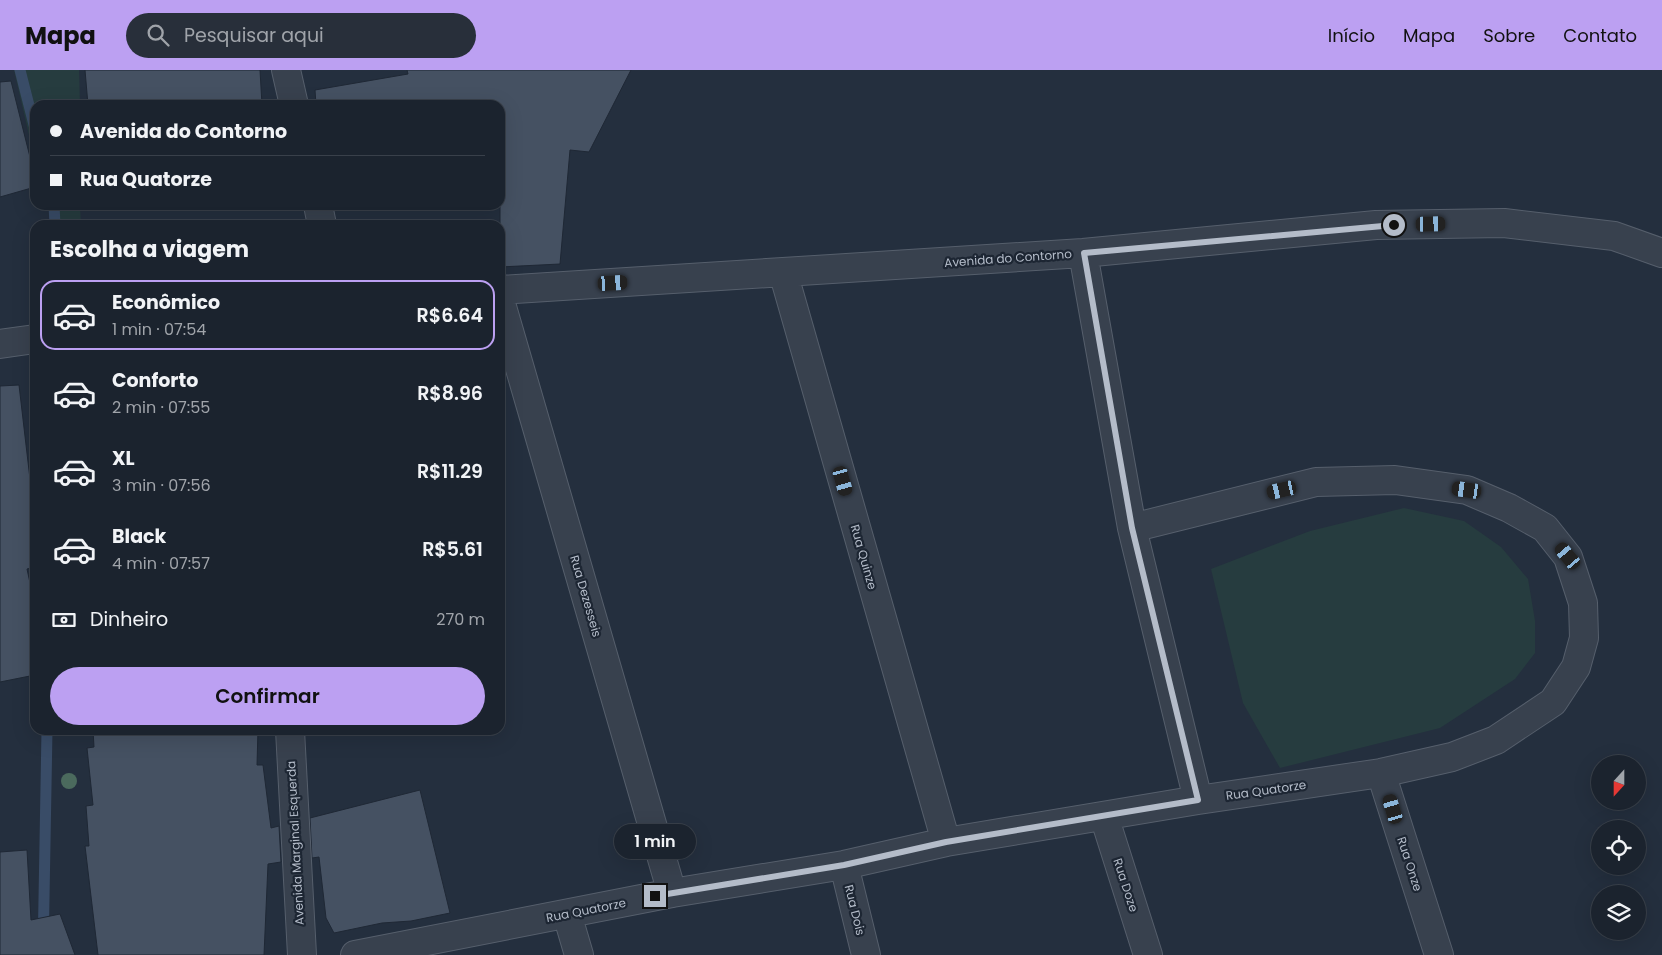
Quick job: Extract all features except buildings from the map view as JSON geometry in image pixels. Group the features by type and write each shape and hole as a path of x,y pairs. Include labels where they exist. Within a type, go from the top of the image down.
{"street":[{"path":"286,70 293,100"},
{"name":"Avenida do Contorno","path":"505,290 1084,253 1376,226 1504,223 1614,236 1662,254"},
{"path":"1084,253 1132,528 1198,800"},
{"name":"Rua Quinze","path":"783,272 946,842"},
{"name":"Rua Dezesseis","path":"505,317 672,893"},
{"path":"0,344 30,340"},
{"name":"Rua Quatorze","path":"355,955 672,893 844,865 946,842 1198,800 1381,773 1452,757 1496,740 1553,702 1576,667 1584,638 1583,603 1568,556 1545,528 1509,508 1467,490 1395,480 1316,482 1132,528"},
{"name":"Avenida Marginal Esquerda","path":"290,735 302,955"},
{"name":"Rua Onze","path":"1381,773 1439,955"},
{"name":"Rua Doze","path":"1104,816 1148,955"},
{"name":"Rua Dois","path":"844,865 866,955"},
{"path":"568,914 579,955"}],"green space":[{"path":"14,70 79,70 80,100 30,100 30,139"},
{"path":"59,210 80,210 81,220 56,220"},
{"path":"1404,508 1464,521 1501,547 1528,579 1535,621 1535,653 1515,679 1440,728 1280,768 1243,703 1211,569 1310,531"}],"waterway":[{"path":"20,70 30,109"},
{"path":"54,210 55,220"},
{"path":"43,955 47,735"}],"route":[{"path":"655,896 844,865 946,842 1198,800 1132,528 1084,253 1394,225"}]}
